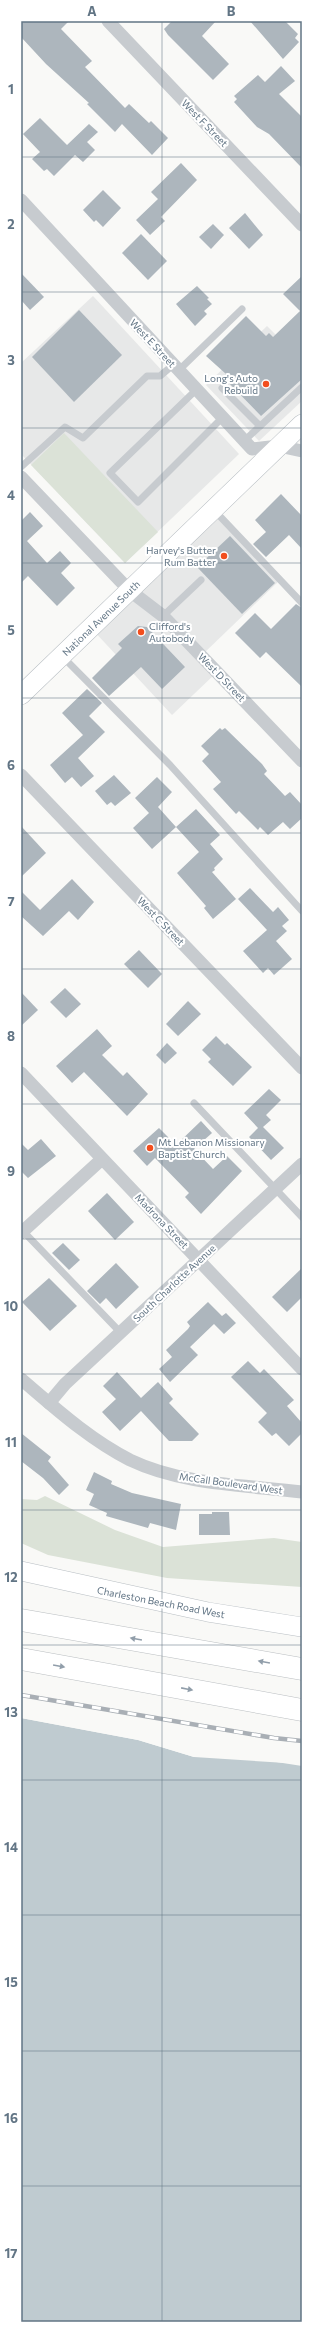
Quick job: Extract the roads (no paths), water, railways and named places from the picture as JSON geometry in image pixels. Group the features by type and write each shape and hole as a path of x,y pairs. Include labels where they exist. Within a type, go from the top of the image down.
{"highway":[{"path":"21,1620 302,1669"},
{"path":"21,1659 302,1710"}],"main road":[{"name":"National Avenue South","path":"21,695 302,424"},
{"name":"Charleston Beach Road West","path":"21,1571 208,1612 302,1627"}],"street":[{"name":"West F Street","path":"108,21 302,225"},
{"name":"West E Street","path":"21,200 252,449 279,446 302,451"},
{"name":"West D Street","path":"21,477 129,590 163,616 302,761"},
{"name":"West C Street","path":"21,775 302,1068"},
{"name":"Madrona Street","path":"21,1073 302,1369"},
{"path":"22,1231 102,1159"},
{"name":"South Charlotte Avenue","path":"49,1403 65,1384 199,1259 276,1190 302,1164"},
{"name":"McCall Boulevard West","path":"21,1379 97,1442 131,1460 172,1475 216,1482 302,1492"}],"lane":[{"path":"21,467 65,427 83,438 147,376 160,376 176,368 242,310"},
{"path":"244,441 302,387"},
{"path":"222,388 260,426"},
{"path":"196,390 110,473 138,502 222,418"},
{"path":"213,510 302,604"},
{"path":"163,616 200,580"},
{"path":"62,656 170,765 302,911"},
{"path":"194,1103 302,1217"},
{"path":"22,1231 121,1333"}],"railway":[{"path":"21,1695 274,1738 302,1741"}],"place":[{"name":"Long's Auto Rebuild","path":"266,384"},
{"name":"Harvey's Butter Rum Batter","path":"224,556"},
{"name":"Clifford's Autobody","path":"141,632"},
{"name":"Mt Lebanon Missionary Baptist Church","path":"150,1148"}]}
